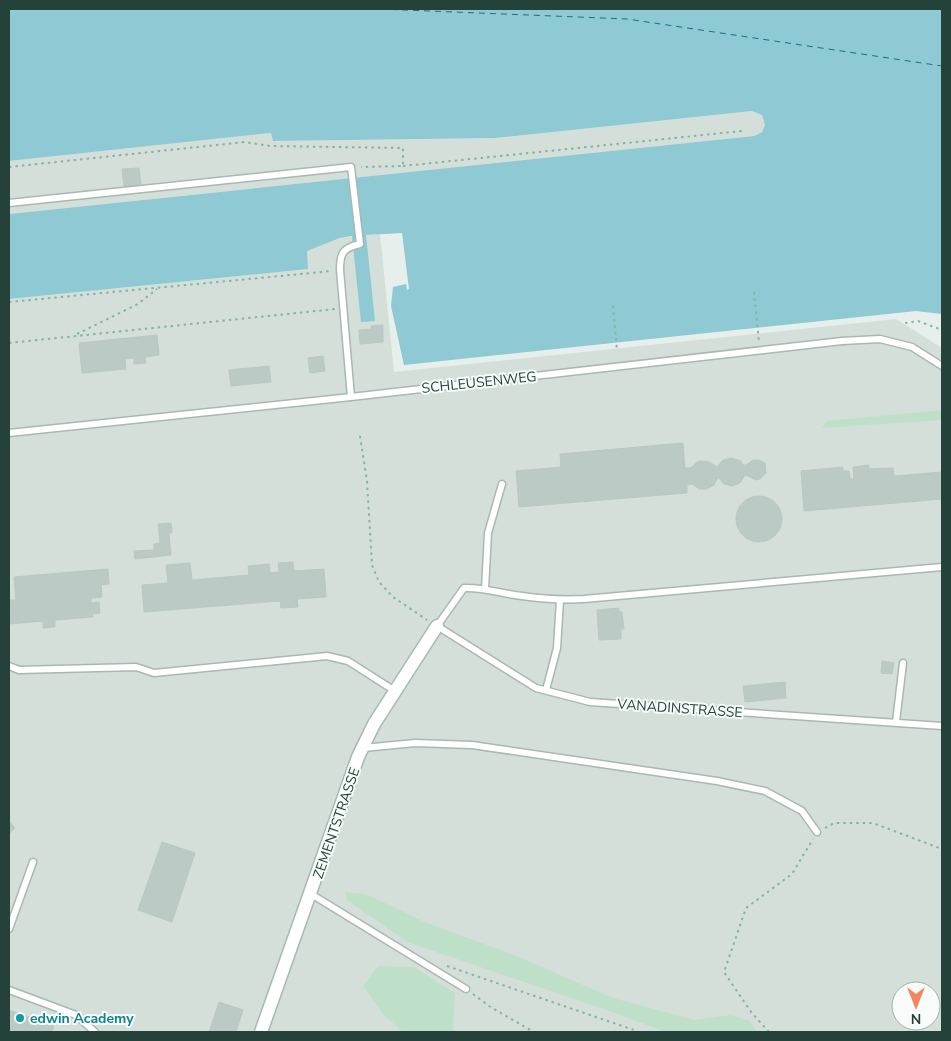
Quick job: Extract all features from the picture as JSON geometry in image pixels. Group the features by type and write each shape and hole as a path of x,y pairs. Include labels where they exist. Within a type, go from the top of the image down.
{"street":[{"name":"ZEMENTSTRASSE","path":"261,1032 362,748 374,724 436,626"}],"lane":[{"path":"9,203 351,167 360,244 345,250 340,257 340,270 352,397"},
{"name":"SCHLEUSENWEG","path":"9,432 352,397 842,341 880,339 912,347 942,366"},
{"path":"485,589 488,533 502,484"},
{"path":"436,626 464,588 485,589 520,596 560,600 584,599 942,567"},
{"path":"546,690 557,648 560,600"},
{"name":"VANADINSTRASSE","path":"436,626 536,688 590,702 942,726"},
{"path":"9,666 19,670 136,667 154,673 327,656 348,660 395,691"},
{"path":"896,722 903,663"},
{"path":"362,748 415,743 472,745 717,781 765,791 802,811 817,832"},
{"path":"9,929 33,862"},
{"path":"311,894 466,989"},
{"path":"9,990 76,1014 95,1032"}],"path":[{"path":"351,167 403,166 742,131"},
{"path":"9,167 245,142 270,146 403,148 403,166"},
{"path":"9,302 340,270"},
{"path":"75,335 138,304 158,288"},
{"path":"754,292 759,342"},
{"path":"613,306 617,350"},
{"path":"9,343 343,308"},
{"path":"905,323 918,321 942,330"},
{"path":"360,436 367,481 372,565 379,582 393,596 436,626"},
{"path":"769,1032 751,1012 724,972 746,908 792,874 817,832 834,823 873,823 942,849"},
{"path":"444,965 636,1031"},
{"path":"466,989 489,1006 532,1031"}],"shaded area":[{"path":"752,111 762,115 765,125 762,132 754,136 9,214 9,161 271,133 273,141 495,138"},
{"path":"380,234 394,372 896,319 942,348 942,1032 9,1032 9,299 307,269 306,251 341,238"}],"green space":[{"path":"942,410 942,420 822,428 827,421"},
{"path":"345,892 366,894 427,923 512,954 613,998 695,1020 731,1015 750,1021 757,1032 665,1032 618,1014 407,942 347,900"},
{"path":"378,966 414,967 455,993 453,1032 403,1032 384,1015 363,986"}],"water":[{"path":"9,9 942,9 942,314 916,311 404,365 391,306 393,287 406,284 407,290 409,289 402,233 366,235 375,321 361,322 352,236 340,238 307,251 308,269 9,299 9,214 754,136 762,132 765,125 762,115 752,111 495,138 273,141 271,133 9,161"}],"building":[{"path":"139,168 141,184 124,186 122,169"},
{"path":"383,325 383,342 360,344 359,330 372,329 371,326"},
{"path":"157,335 159,355 145,357 146,363 134,364 134,358 125,359 126,369 82,373 79,343"},
{"path":"323,356 325,371 310,373 308,358"},
{"path":"269,366 271,382 231,386 229,370"},
{"path":"683,443 685,468 691,468 701,461 709,462 717,467 723,460 732,458 741,461 743,465 753,460 759,460 765,463 766,473 756,480 745,475 740,483 732,486 724,484 718,477 714,485 707,489 699,489 692,484 687,485 687,493 519,507 516,471 561,467 560,454"},
{"path":"869,465 869,469 893,468 894,476 942,472 942,499 804,511 801,471 843,467 843,471 849,471 850,479 854,479 853,467"},
{"path":"759,496 772,500 778,506 782,519 778,532 772,538 759,542 746,538 740,532 736,519 740,506 746,500"},
{"path":"171,523 172,533 169,533 171,555 135,559 134,551 154,550 154,544 160,543 158,524"},
{"path":"293,562 294,571 324,569 326,597 297,599 298,607 281,608 280,601 144,612 142,585 168,583 166,565 190,563 192,580 249,575 248,566 269,564 270,573 279,572 278,563"},
{"path":"108,569 109,584 101,585 102,597 91,598 91,603 99,602 100,613 92,614 93,617 55,620 55,627 43,628 43,621 9,624 9,600 16,600 14,577"},
{"path":"619,608 619,612 622,612 624,629 621,629 621,639 599,640 597,610"},
{"path":"882,661 894,663 892,674 881,673"},
{"path":"785,682 786,698 745,702 743,686"},
{"path":"9,821 15,828 9,834"},
{"path":"162,842 195,853 172,922 138,910"},
{"path":"219,1002 243,1010 236,1032 209,1032"},
{"name":"edwin Academy","path":"9,1010 54,1026 52,1032 9,1032"}],"ferry route":[{"path":"380,9 627,19 942,66"}],"place":[{"name":"edwin Academy","path":"20,1018"}]}
